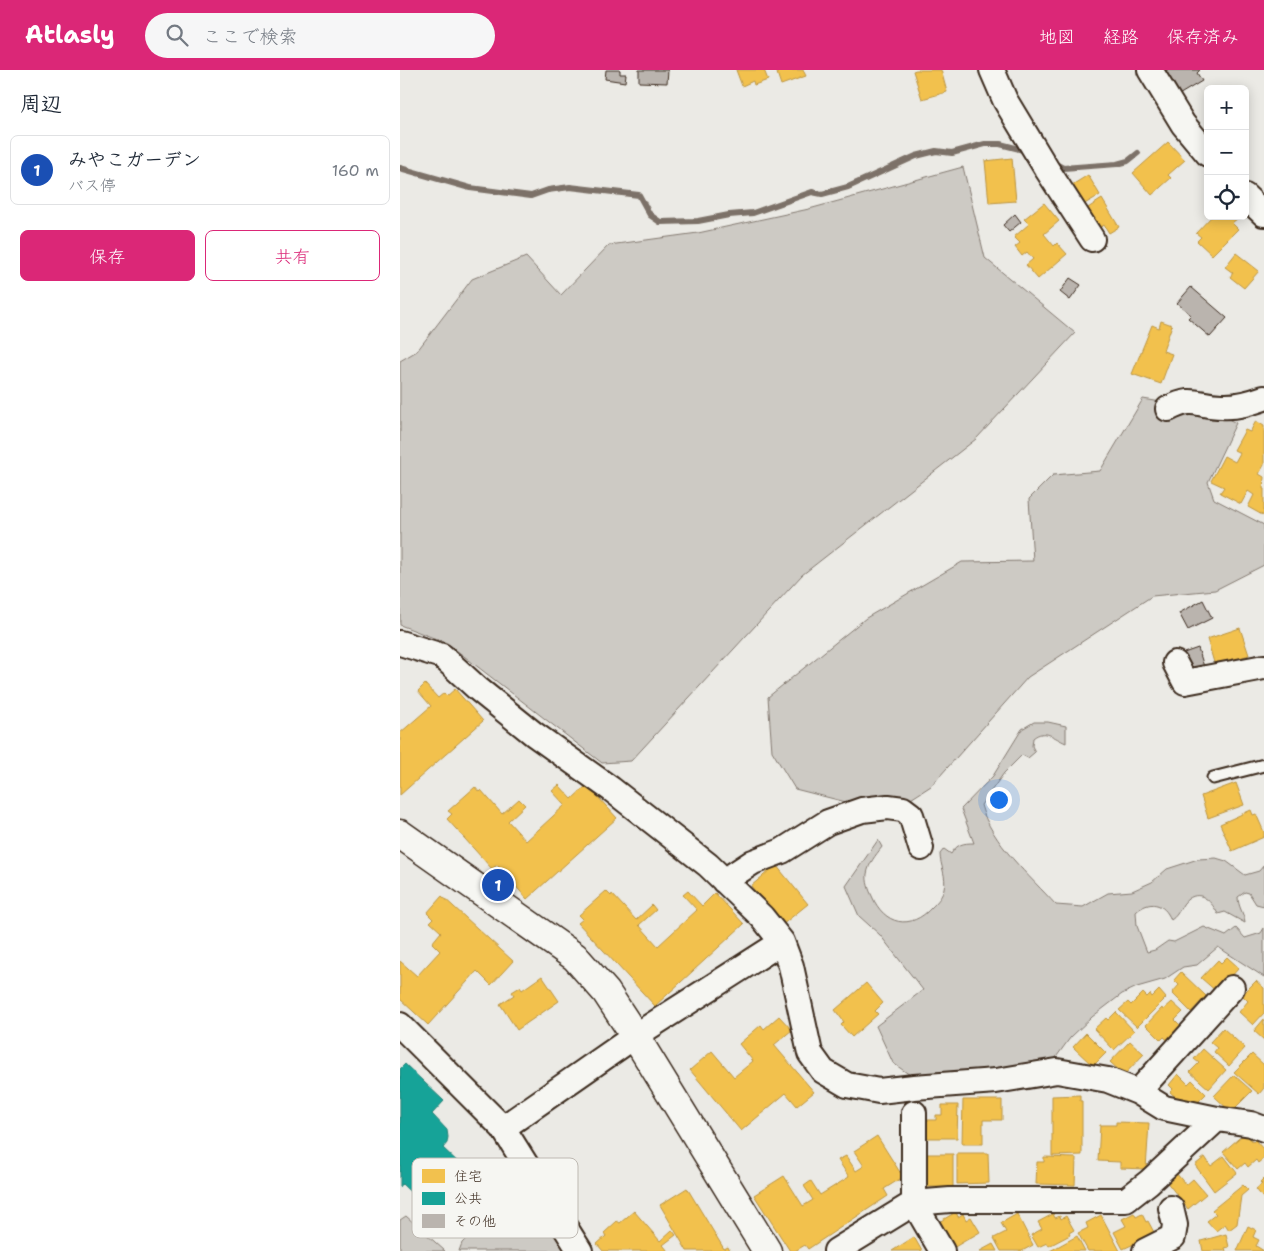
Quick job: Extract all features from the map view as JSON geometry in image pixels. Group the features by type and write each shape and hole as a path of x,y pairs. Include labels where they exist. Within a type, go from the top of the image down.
{"street":[{"path":"992,70 1005,100 1092,239"},
{"path":"1150,70 1183,124 1204,149"},
{"path":"1249,200 1264,214"},
{"path":"1168,409 1181,402 1198,401 1220,406 1247,404 1264,398"},
{"path":"400,643 442,656 534,734 612,789 708,865 762,916 782,942 791,966 810,1053 823,1071 847,1085 914,1101 996,1081 1057,1071 1108,1080 1138,1092 1164,1108 1251,1124 1264,1129"},
{"path":"1175,663 1185,682 1264,667"},
{"path":"724,881 753,862 782,851 828,822 862,810 888,807 903,809 911,815 920,848"},
{"path":"400,834 575,957 606,992 767,1251"},
{"path":"503,1128 635,1036 782,942"},
{"path":"1138,1092 1232,988"},
{"path":"401,1029 503,1128 522,1158"},
{"path":"914,1101 914,1203 942,1251"},
{"path":"836,1251 914,1203 950,1200 1126,1200 1149,1182 1217,1119"},
{"path":"1145,1251 1173,1237 1175,1225 1170,1208"},
{"path":"572,1238 580,1251"}],"lane":[{"path":"1213,778 1264,765"}],"shaded area":[{"path":"963,167 985,258 1075,333 976,439 802,575 631,761 602,763 447,643 400,625 400,361 417,351 472,279 526,257 561,295 609,245 698,233 809,209"},
{"path":"1143,399 1210,410 1236,423 1208,482 1214,499 1264,525 1264,565 1215,590 1152,596 1028,677 931,786 889,813 795,789 772,751 768,697 866,618 962,562 1033,561 1029,499 1053,475 1100,471"},
{"path":"1034,722 1048,722 1066,726 1066,743 1046,734 1037,735 1033,738 1032,746 1035,752 1028,758 1022,755 1004,773 981,805 993,833 1023,871 1056,905 1083,907 1108,893 1132,891 1152,882 1167,869 1198,859 1216,858 1226,861 1245,875 1259,871 1264,865 1264,906 1256,904 1249,893 1245,892 1238,897 1245,923 1225,912 1218,914 1210,902 1202,896 1193,896 1185,901 1171,920 1164,909 1156,905 1146,906 1136,912 1137,926 1147,952 1155,950 1168,941 1174,942 1204,927 1226,936 1236,928 1245,938 1261,933 1264,928 1264,977 1218,947 1197,965 1183,967 1165,979 1137,987 1122,994 1092,1017 1070,1038 1049,1067 917,1080 893,1063 876,1026 923,990 880,935 859,916 846,886 878,840 882,847 871,863 867,877 870,891 877,906 891,919 899,921 907,922 924,915 938,901 945,884 940,854 944,849 951,854 961,845 974,843 961,809 993,776 1022,729"},
{"path":"406,1216 412,1221 412,1238 431,1238 445,1251 400,1251 400,1220"},
{"path":"467,1238 559,1238 567,1251 459,1251 462,1243"}],"building: 住宅":[{"path":"736,70 764,70 768,80 754,85 753,81 742,86"},
{"path":"776,70 803,70 806,76 781,85"},
{"path":"941,70 947,92 922,99 913,71"},
{"path":"1168,142 1185,160 1168,175 1171,178 1152,195 1133,173"},
{"path":"1012,158 1016,201 989,203 985,161"},
{"path":"1088,175 1100,195 1076,209 1064,190"},
{"path":"1102,199 1119,227 1109,233 1104,225 1092,232 1080,213"},
{"path":"1044,203 1059,221 1044,234 1054,246 1057,243 1067,254 1038,279 1026,265 1033,259 1027,252 1022,256 1015,247 1020,243 1014,237 1029,224 1024,219"},
{"path":"1208,220 1236,220 1232,223 1238,229 1212,255 1197,241 1201,237 1196,233"},
{"path":"1236,253 1259,271 1244,288 1230,277 1233,273 1225,267"},
{"path":"1161,321 1172,325 1163,351 1172,354 1161,384 1132,374 1152,325 1159,328"},
{"path":"1256,421 1264,426 1264,465 1259,474 1264,477 1264,516 1248,507 1254,495 1248,491 1241,504 1220,493 1224,487 1211,481 1224,456 1235,462 1240,453 1234,450 1245,430 1250,432"},
{"path":"1240,628 1249,655 1215,666 1207,639"},
{"path":"425,684 438,698 444,693 447,696 455,689 483,721 400,795 400,733 431,706 418,691"},
{"path":"1236,783 1244,805 1208,818 1201,796"},
{"path":"559,785 572,799 587,785 617,818 527,899 497,865 492,869 447,819 452,814 448,811 475,787 479,792 481,790 502,814 519,799 525,805 508,821 526,841 565,805 552,791"},
{"path":"1251,810 1253,815 1256,814 1264,832 1264,837 1232,851 1220,824"},
{"path":"776,865 808,904 782,925 751,886"},
{"path":"606,891 611,896 612,894 636,920 652,905 656,910 639,925 658,946 697,910 683,895 688,891 702,906 715,893 744,924 655,1006 578,923 583,919 579,915"},
{"path":"442,896 513,961 491,985 477,971 428,1025 400,999 400,961 417,976 440,951 432,943 441,932 430,922 433,919 427,913"},
{"path":"1227,957 1239,968 1217,992 1201,978 1218,960 1221,963"},
{"path":"1181,972 1206,996 1191,1012 1172,993 1179,985 1174,980"},
{"path":"542,976 559,1001 517,1030 500,1004 514,995 512,992 520,987 522,990"},
{"path":"1256,981 1264,988 1264,1013 1253,1025 1239,1012 1248,1001 1242,995"},
{"path":"866,983 883,1003 875,1011 878,1014 852,1037 841,1025 844,1022 835,1010"},
{"path":"1159,990 1166,998 1137,1027 1119,1010 1128,1002 1131,1005 1143,993 1147,997 1150,994 1152,997"},
{"path":"1172,1002 1183,1012 1175,1020 1183,1028 1170,1042 1164,1037 1161,1040 1146,1025 1162,1008 1163,1010"},
{"path":"1116,1012 1134,1031 1114,1050 1094,1029"},
{"path":"779,1016 792,1030 774,1045 814,1092 797,1106 786,1093 741,1131 690,1070 712,1051 734,1077 753,1061 739,1044 761,1025 764,1029"},
{"path":"1264,1019 1264,1040 1254,1031"},
{"path":"1223,1028 1245,1048 1229,1066 1214,1052 1217,1048 1210,1042"},
{"path":"1086,1033 1106,1053 1093,1066 1073,1047"},
{"path":"1130,1041 1144,1054 1124,1075 1110,1062"},
{"path":"1203,1049 1226,1070 1209,1089 1190,1072 1199,1063 1194,1059"},
{"path":"1252,1054 1264,1065 1264,1088 1259,1094 1234,1072"},
{"path":"1178,1074 1188,1084 1192,1080 1206,1094 1192,1108 1188,1108 1170,1092 1173,1089 1169,1085"},
{"path":"1234,1075 1252,1091 1231,1112 1214,1096"},
{"path":"1080,1095 1080,1101 1082,1101 1082,1155 1052,1156 1052,1096"},
{"path":"963,1100 1002,1100 1002,1120 983,1120 983,1144 962,1144"},
{"path":"942,1105 958,1105 957,1138 922,1138 923,1120 936,1120 936,1115 942,1115"},
{"path":"1116,1122 1149,1123 1146,1169 1120,1168 1120,1162 1098,1161 1100,1125 1116,1125"},
{"path":"1245,1133 1264,1150 1264,1158 1258,1163 1256,1160 1248,1167 1245,1163 1238,1169 1223,1152"},
{"path":"877,1136 903,1177 884,1189 888,1196 808,1249 805,1245 795,1251 790,1251 754,1195 784,1176 803,1206 813,1200 804,1186 811,1181 820,1195 849,1177 838,1160 846,1156 856,1171 864,1166 854,1151"},
{"path":"957,1153 988,1153 989,1183 957,1184"},
{"path":"923,1154 953,1154 953,1187 923,1187"},
{"path":"1224,1156 1237,1173 1214,1191 1195,1165 1205,1157 1211,1166"},
{"path":"1044,1157 1076,1158 1075,1185 1036,1184 1037,1162 1044,1162"},
{"path":"1176,1173 1186,1185 1193,1179 1206,1194 1188,1209 1166,1181"},
{"path":"1264,1178 1264,1199 1256,1189 1262,1184 1260,1182"},
{"path":"1243,1185 1248,1190 1241,1196 1237,1224 1229,1230 1225,1224 1216,1231 1207,1221 1216,1214 1212,1210"},
{"path":"687,1188 724,1249 728,1247 730,1251 687,1251 660,1205"},
{"path":"634,1211 660,1241 672,1230 676,1235 663,1245 668,1251 603,1251 597,1244 606,1236 604,1233 617,1221 620,1223"},
{"path":"956,1212 958,1217 963,1214 966,1220 971,1217 980,1232 953,1248 939,1222"},
{"path":"1134,1213 1136,1217 1142,1214 1156,1236 1135,1246 1134,1244 1123,1249 1114,1232 1126,1226 1122,1219"},
{"path":"1017,1214 1033,1245 1022,1251 1001,1251 994,1238 1006,1232 1001,1223"},
{"path":"1053,1214 1055,1218 1060,1216 1061,1219 1066,1216 1074,1230 1069,1233 1070,1235 1049,1246 1047,1243 1038,1247 1031,1235 1042,1229 1038,1222"},
{"path":"1101,1215 1120,1251 1088,1251 1078,1233 1088,1228 1086,1223"},
{"path":"1248,1226 1256,1230 1253,1237 1259,1240 1256,1246 1264,1251 1237,1251"},
{"path":"1226,1234 1229,1247 1225,1248 1226,1251 1203,1251 1201,1241"},
{"path":"1077,1236 1085,1251 1050,1251"},
{"path":"914,1237 922,1251 892,1251"},
{"path":"993,1244 997,1251 980,1251"}],"building: 公共":[{"path":"405,1064 444,1101 432,1114 447,1130 447,1143 443,1148 454,1158 412,1158 412,1193 402,1184 400,1187 400,1069"}],"building: その他":[{"path":"606,70 620,70 620,74 626,74 625,82 605,79"},
{"path":"639,70 668,70 667,83 639,82"},
{"path":"1159,70 1200,70 1197,73 1202,81 1177,96"},
{"path":"1015,214 1021,222 1009,232 1003,225"},
{"path":"1070,278 1081,285 1070,300 1060,292"},
{"path":"1191,287 1227,318 1210,337 1188,318 1191,315 1177,303"},
{"path":"1203,600 1212,618 1188,630 1179,613"},
{"path":"1198,648 1206,673 1189,678 1181,654"}],"waterway":[{"path":"400,168 470,188 531,196 548,190 570,187 639,195 650,215 660,222 698,221 753,213 812,192 822,194 848,187 916,156 936,151 952,153 985,144 1000,144 1027,151"},
{"path":"1052,162 1063,168 1117,164 1128,161 1138,153"}],"place":[{"name":"みやこガーデン","path":"498,885"}]}
